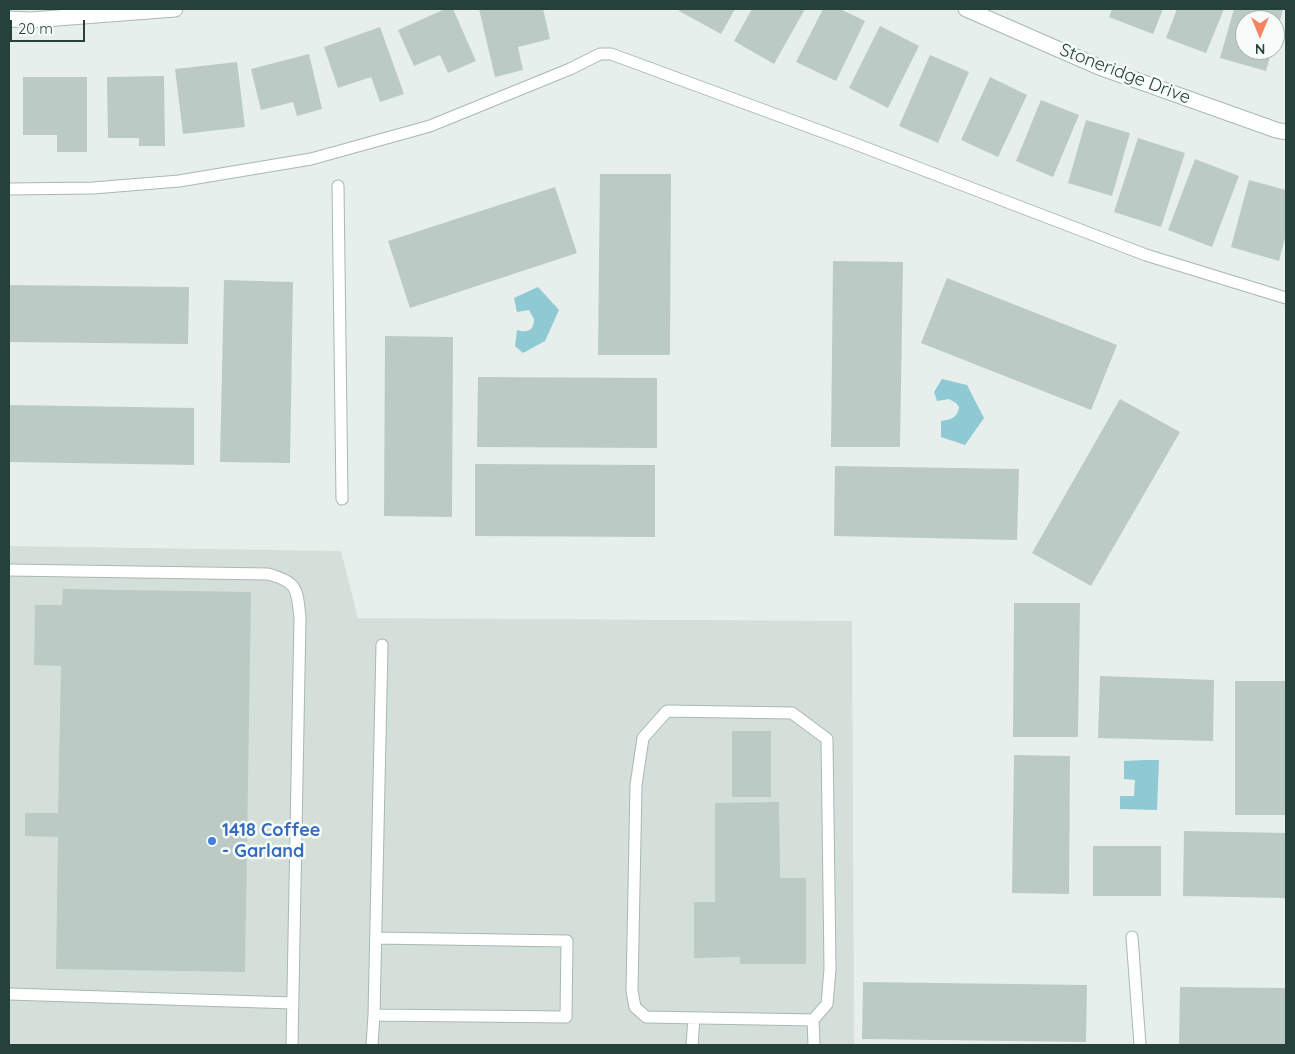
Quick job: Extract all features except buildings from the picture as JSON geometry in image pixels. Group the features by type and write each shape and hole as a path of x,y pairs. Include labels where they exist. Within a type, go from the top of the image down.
{"street":[{"path":"9,19 30,20 175,9"},
{"name":"Stoneridge Drive","path":"966,9 1098,66 1286,132"}],"lane":[{"path":"9,189 93,188 180,181 311,159 430,126 570,69 600,54 611,54 854,143 1146,255 1286,298"},
{"path":"338,186 342,499"},
{"path":"9,570 268,574 286,579 297,592 300,618 292,1045"},
{"path":"372,1045 382,645"},
{"path":"813,1020 646,1017 635,1007 632,991 636,785 643,738 667,710 792,713 827,739 830,969 827,1004 813,1020 814,1045"},
{"path":"1132,937 1140,1045"},
{"path":"374,1015 566,1018 567,941 376,938"},
{"path":"9,994 293,1003"},
{"path":"692,1045 694,1018"}],"shaded area":[{"path":"9,546 341,551 358,618 852,621 854,1045 9,1045"}],"water":[{"path":"538,287 559,310 545,341 523,353 515,346 517,330 531,329 534,319 529,310 517,312 514,298"},
{"path":"942,379 967,385 984,418 965,445 941,437 941,421 953,417 959,407 949,399 937,401 934,392"},
{"path":"1159,760 1157,810 1120,809 1120,796 1134,796 1135,780 1124,779 1124,761"}],"place":[{"name":"1418 Coffee - Garland","path":"212,841"}]}
